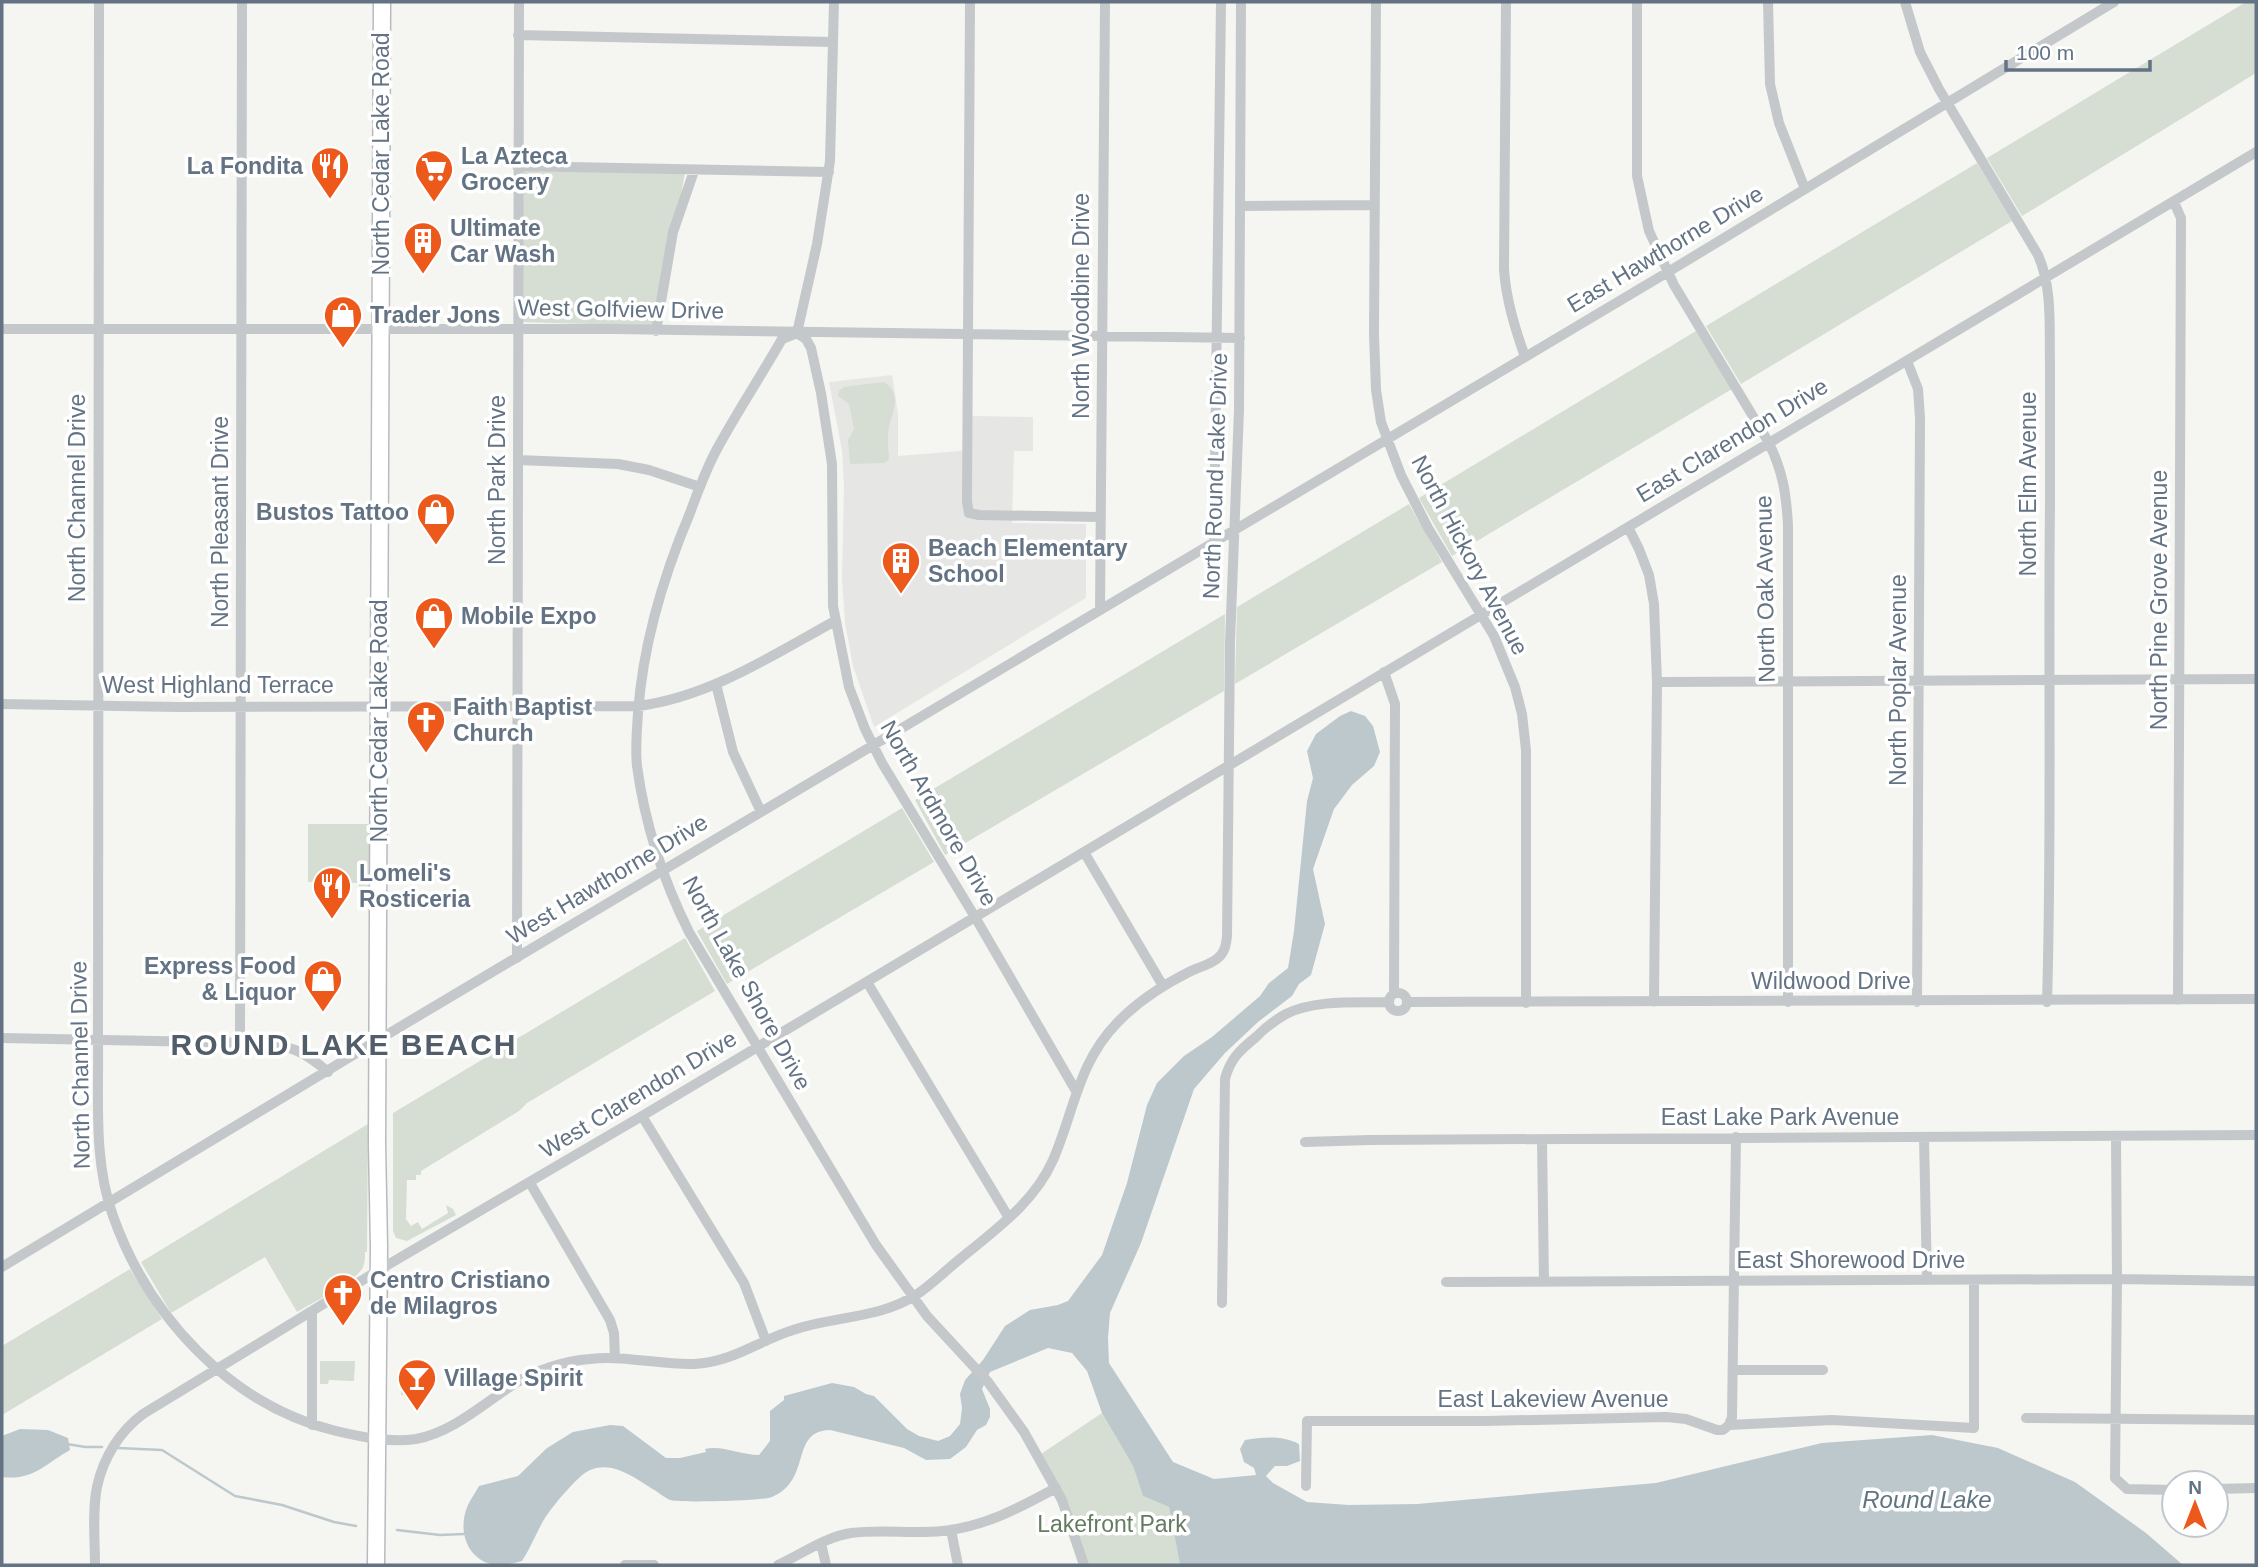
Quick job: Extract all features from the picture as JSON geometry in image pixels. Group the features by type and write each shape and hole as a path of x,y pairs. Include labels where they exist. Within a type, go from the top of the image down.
{"main road":[{"name":"North Cedar Lake Road","path":"376,1565 382,2"}],"street":[{"name":"North Channel Drive","path":"99,2 99,1146 112,1214 150,1295 201,1355 217,1369 252,1395 312,1425 393,1441 431,1436 519,1381 561,1364 615,1358 693,1364 714,1362 751,1349 796,1328 894,1308 912,1297 1025,1203 1052,1163 1083,1072 1116,1023 1163,986 1214,961 1224,951"},
{"name":"North Pleasant Drive","path":"240,1043 242,2"},
{"name":"North Park Drive","path":"517,958 519,2"},
{"path":"797,333 817,244 829,172 834,2"},
{"path":"970,2 969,513 1100,517"},
{"name":"North Woodbine Drive","path":"1100,610 1105,2"},
{"path":"1214,542 1222,2"},
{"name":"North Round Lake Drive","path":"1224,951 1227,936 1230,642 1240,338 1241,2"},
{"name":"North Hickory Avenue","path":"1376,2 1376,390 1381,422 1401,475 1428,528 1494,636 1515,687 1522,714 1525,738 1526,1003"},
{"path":"1506,2 1504,269 1513,322 1525,357"},
{"name":"North Oak Avenue","path":"1637,2 1637,176 1649,231 1668,272 1769,443 1781,467 1786,491 1788,1002"},
{"path":"1768,2 1770,84 1779,122 1805,189"},
{"name":"North Elm Avenue","path":"1905,2 1920,52 2038,255 2046,278 2049,306 2048,680 2051,873 2047,1002"},
{"name":"East Hawthorne Drive","path":"1235,530 2114,2"},
{"path":"518,35 833,42"},
{"name":"East Clarendon Drive","path":"1229,765 2256,152"},
{"path":"517,166 829,172"},
{"path":"656,331 673,232 694,171"},
{"name":"North Pine Grove Avenue","path":"2174,202 2181,218 2178,1000"},
{"path":"1241,206 1374,205"},
{"name":"West Golfview Drive","path":"2,329 381,328 1240,338"},
{"name":"North Lake Shore Drive","path":"797,333 782,339 716,451 659,595 647,640 638,706 637,764 644,803 662,871 689,932 876,1245 927,1317 988,1382 1024,1432 1062,1500 1084,1565"},
{"name":"North Ardmore Drive","path":"797,333 806,339 811,348 832,464 835,621 849,687 873,746 1076,1091"},
{"name":"North Poplar Avenue","path":"1907,361 1918,389 1920,418 1917,1002"},
{"path":"518,460 618,464 649,470 700,487"},
{"path":"1628,527 1649,575 1654,604 1657,682 1654,1002"},
{"name":"West Hawthorne Drive","path":"2,1267 1235,530"},
{"name":"West Highland Terrace","path":"2,704 638,706 675,699 716,684 835,621"},
{"path":"1384,672 1395,704 1392,998"},
{"path":"1657,682 2256,679"},
{"path":"716,684 733,752 761,812"},
{"name":"West Clarendon Drive","path":"95,1565 97,1487 113,1447 129,1424 379,1270 530,1183 1229,765"},
{"path":"1084,852 1163,986"},
{"path":"867,982 1009,1217"},
{"name":"Wildwood Drive","path":"1223,1303 1225,1079 1228,1065 1236,1054 1273,1022 1289,1013 1315,1006 1392,998 1391,1008 1398,1011 1404,1008 1407,1002 2047,1002 2256,999"},
{"path":"2,1038 285,1046 307,1054 328,1072"},
{"path":"642,1116 744,1283 766,1341"},
{"name":"East Lake Park Avenue","path":"1305,1142 2256,1135"},
{"path":"2116,1136 2115,1478 2127,1489 2160,1490"},
{"path":"1730,1425 1736,1137"},
{"path":"1924,1137 1927,1280"},
{"path":"1542,1140 1544,1282"},
{"path":"530,1183 610,1320 614,1333 615,1358"},
{"name":"East Lakeview Avenue","path":"1306,1486 1307,1421 1666,1417 1686,1419 1717,1430 1723,1430 1730,1425 1832,1420 1974,1427 1974,1280"},
{"name":"East Shorewood Drive","path":"1446,1282 2256,1280"},
{"path":"312,1312 312,1425"},
{"path":"1733,1370 1823,1370"},
{"path":"2026,1418 2256,1420"},
{"path":"778,1565 829,1539 851,1533 951,1530 982,1524 1010,1513 1056,1488"},
{"path":"2230,1489 2256,1488"},
{"path":"951,1530 958,1565"},
{"path":"821,1543 826,1565"},
{"path":"625,1565 654,1565"}],"shaded area":[{"path":"892,375 898,414 898,456 971,450 972,416 1033,417 1033,451 1014,451 1012,523 1086,524 1086,598 874,727 853,666 845,623 842,578 842,451 829,382"}],"green space":[{"path":"2246,2 2256,2 2256,73 2022,216 1987,158"},
{"path":"1977,163 2012,221 1741,384 1706,326"},
{"path":"517,170 685,173 656,326 518,322"},
{"path":"1696,331 1732,389 1452,556 1419,498"},
{"path":"884,382 894,394 895,400 888,436 889,459 885,463 850,464 848,440 854,429 849,404 838,396 839,391 844,387"},
{"path":"1409,504 1442,562 1235,684 1237,607"},
{"path":"1225,614 1224,691 945,855 915,800"},
{"path":"902,808 934,862 727,984 697,931"},
{"path":"308,824 369,824 369,896 359,896 359,883 308,882"},
{"path":"685,938 715,991 527,1103 519,1111 421,1171 421,1175 416,1175 416,1180 407,1180 406,1219 411,1226 418,1222 422,1229 448,1213 446,1205 453,1209 456,1215 407,1241 396,1238 393,1231 393,1113"},
{"path":"368,1124 367,1252 363,1267 356,1275 341,1287 297,1312 265,1257 171,1313 141,1262"},
{"path":"130,1269 162,1319 2,1415 2,1346"},
{"path":"320,1361 355,1361 354,1381 329,1380 328,1384 320,1384"},
{"path":"402,1364 429,1364 429,1396 401,1395"},
{"name":"Lakefront Park","path":"1102,1413 1133,1466 1143,1496 1169,1507 1180,1565 1084,1565 1038,1456"}],"water":[{"name":"Round Lake","path":"1351,711 1365,716 1373,726 1380,752 1374,766 1352,785 1334,809 1313,869 1325,924 1311,975 1299,984 1292,996 1258,1022 1225,1053 1194,1089 1141,1243 1110,1313 1109,1363 1173,1462 1214,1479 1256,1475 1254,1468 1244,1462 1240,1449 1245,1440 1279,1438 1299,1444 1300,1461 1287,1466 1275,1466 1266,1476 1273,1483 1307,1502 1349,1505 1417,1504 1656,1483 1822,1443 1932,1435 1998,1448 2075,1482 2146,1533 2183,1565 1180,1565 1169,1507 1143,1496 1133,1466 1102,1413 1087,1371 1072,1353 1048,1348 990,1372 982,1389 990,1409 990,1417 966,1447 950,1459 926,1460 904,1448 830,1430 817,1432 809,1438 798,1469 785,1489 772,1497 721,1501 670,1500 628,1474 599,1468 580,1477 559,1499 545,1518 522,1561 495,1565 477,1557 467,1542 464,1524 468,1505 479,1486 518,1476 547,1448 573,1432 610,1425 623,1426 666,1458 680,1458 706,1452 705,1449 711,1448 759,1455 770,1441 770,1411 784,1400 784,1396 832,1383 854,1387 874,1396 907,1429 919,1436 938,1441 950,1436 960,1424 960,1394 965,1380 983,1360 1005,1326 1030,1310 1068,1301 1102,1255 1127,1183 1147,1105 1157,1083 1184,1056 1212,1037 1260,996 1269,983 1288,968 1307,801 1313,778 1307,751 1316,734"},
{"path":"20,1429 48,1430 68,1438 70,1450 31,1474 13,1478 2,1477 2,1436"}],"waterway":[{"path":"67,1444 102,1447"},
{"path":"118,1448 162,1450 235,1496 282,1505 334,1522 356,1526"},
{"path":"397,1530 440,1535 464,1534"}],"place":[{"name":"La Fondita","path":"330,200"},
{"name":"La Azteca Grocery","path":"434,203"},
{"name":"Ultimate Car Wash","path":"423,275"},
{"name":"Trader Jons","path":"343,349"},
{"name":"Bustos Tattoo","path":"436,546"},
{"name":"Beach Elementary School","path":"901,595"},
{"name":"Mobile Expo","path":"434,650"},
{"name":"Faith Baptist Church","path":"426,754"},
{"name":"Lomeli's Rosticeria","path":"332,920"},
{"name":"Express Food & Liquor","path":"323,1013"},
{"name":"Centro Cristiano de Milagros","path":"343,1327"},
{"name":"Village Spirit","path":"417,1412"}],"district":[{"name":"ROUND LAKE BEACH","path":"344,1045"}]}
